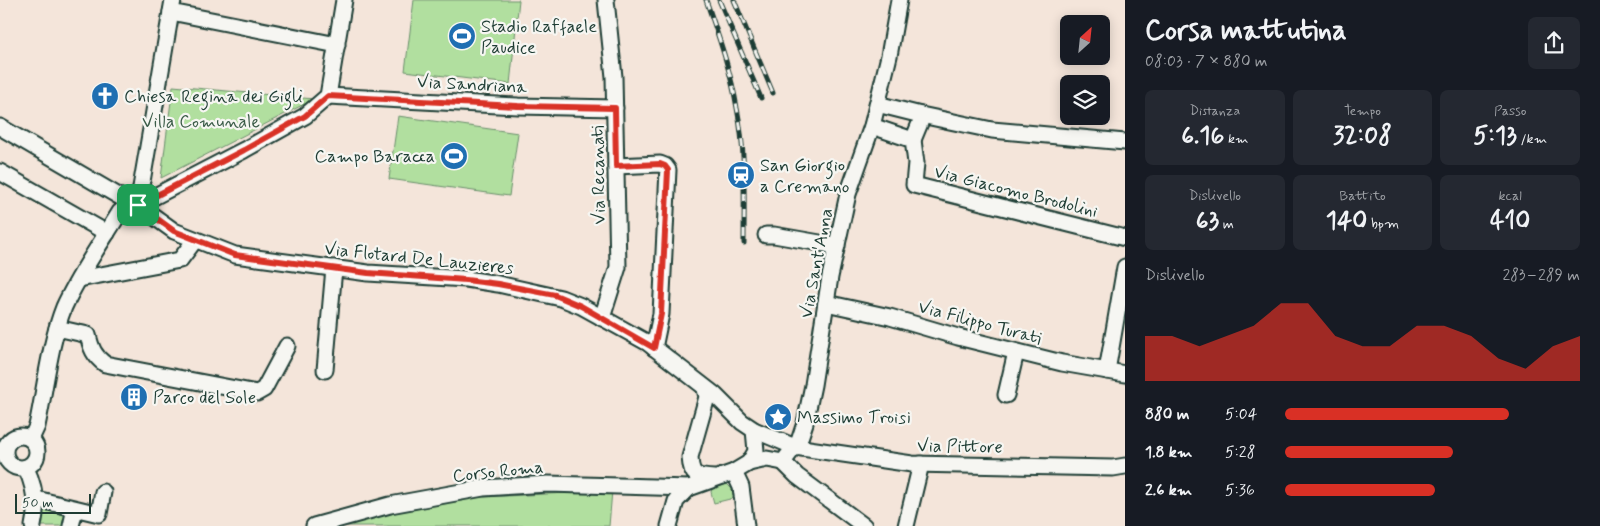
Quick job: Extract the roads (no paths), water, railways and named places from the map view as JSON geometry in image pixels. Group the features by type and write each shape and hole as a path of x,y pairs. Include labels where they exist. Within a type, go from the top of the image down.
{"street":[{"path":"31,439 37,426 57,328 65,307 79,279 120,212 126,206 138,205 305,116 328,96 344,0"},
{"name":"Via Recanati","path":"602,318 618,267 614,77 606,0"},
{"name":"Via Sant'Anna","path":"783,462 799,441 805,423 826,303 848,194 878,104 899,0"},
{"path":"138,205 172,6 337,45"},
{"name":"Via Sandriana","path":"328,96 518,106 615,108"},
{"path":"878,104 992,130 1125,142"},
{"path":"872,126 913,140 921,115"},
{"name":"Via Flotard De Lauzieres","path":"0,126 122,198 138,205 174,231 235,255 368,273 466,280 555,295 581,306 654,348 723,402 730,410"},
{"name":"Via Giacomo Brodolini","path":"913,140 916,163 914,185 1125,238"},
{"path":"616,166 660,164 668,170 661,314 654,348"},
{"path":"0,172 108,232"},
{"path":"766,235 837,246"},
{"path":"79,279 180,260 195,240"},
{"path":"1107,371 1125,267"},
{"path":"325,370 334,268"},
{"name":"Via Filippo Turati","path":"826,303 890,317 1062,363 1125,374"},
{"path":"57,328 88,335 92,351 105,364 257,393 264,388 287,346"},
{"path":"1006,395 1016,352"},
{"path":"705,389 707,397 690,457 690,466 693,473 697,476 714,478"},
{"path":"703,412 708,408 718,407 730,410 754,430 756,451 749,463"},
{"name":"Via Pittore","path":"754,430 795,447 921,464 1113,468 1125,466"},
{"path":"19,436 31,439 38,451 32,465 17,469 9,464 4,456 2,445 19,436"},
{"path":"669,526 676,500 689,488 734,472 749,463 768,459 783,462 797,476 864,526"},
{"path":"906,526 921,464"},
{"path":"26,468 32,479 36,499 37,511 33,526"},
{"path":"734,472 740,487 746,526"},
{"name":"Corso Roma","path":"314,526 390,505 483,488 548,484 689,488"},
{"path":"36,499 99,514 103,492"},
{"path":"71,526 75,509"}],"railway":[{"path":"706,0 728,67 740,125 744,175 744,243"},
{"path":"719,0 761,98"},
{"path":"734,0 773,93"}],"place":[{"name":"Stadio Raffaele Paudice","path":"462,36"},
{"name":"Chiesa Regina dei Gigli","path":"105,96"},
{"name":"Campo Baracca","path":"454,156"},
{"name":"San Giorgio a Cremano","path":"741,175"},
{"name":"Parco del Sole","path":"134,397"},
{"name":"Massimo Troisi","path":"778,417"}],"park label":[{"name":"Villa Comunale","path":"201,121"}]}
